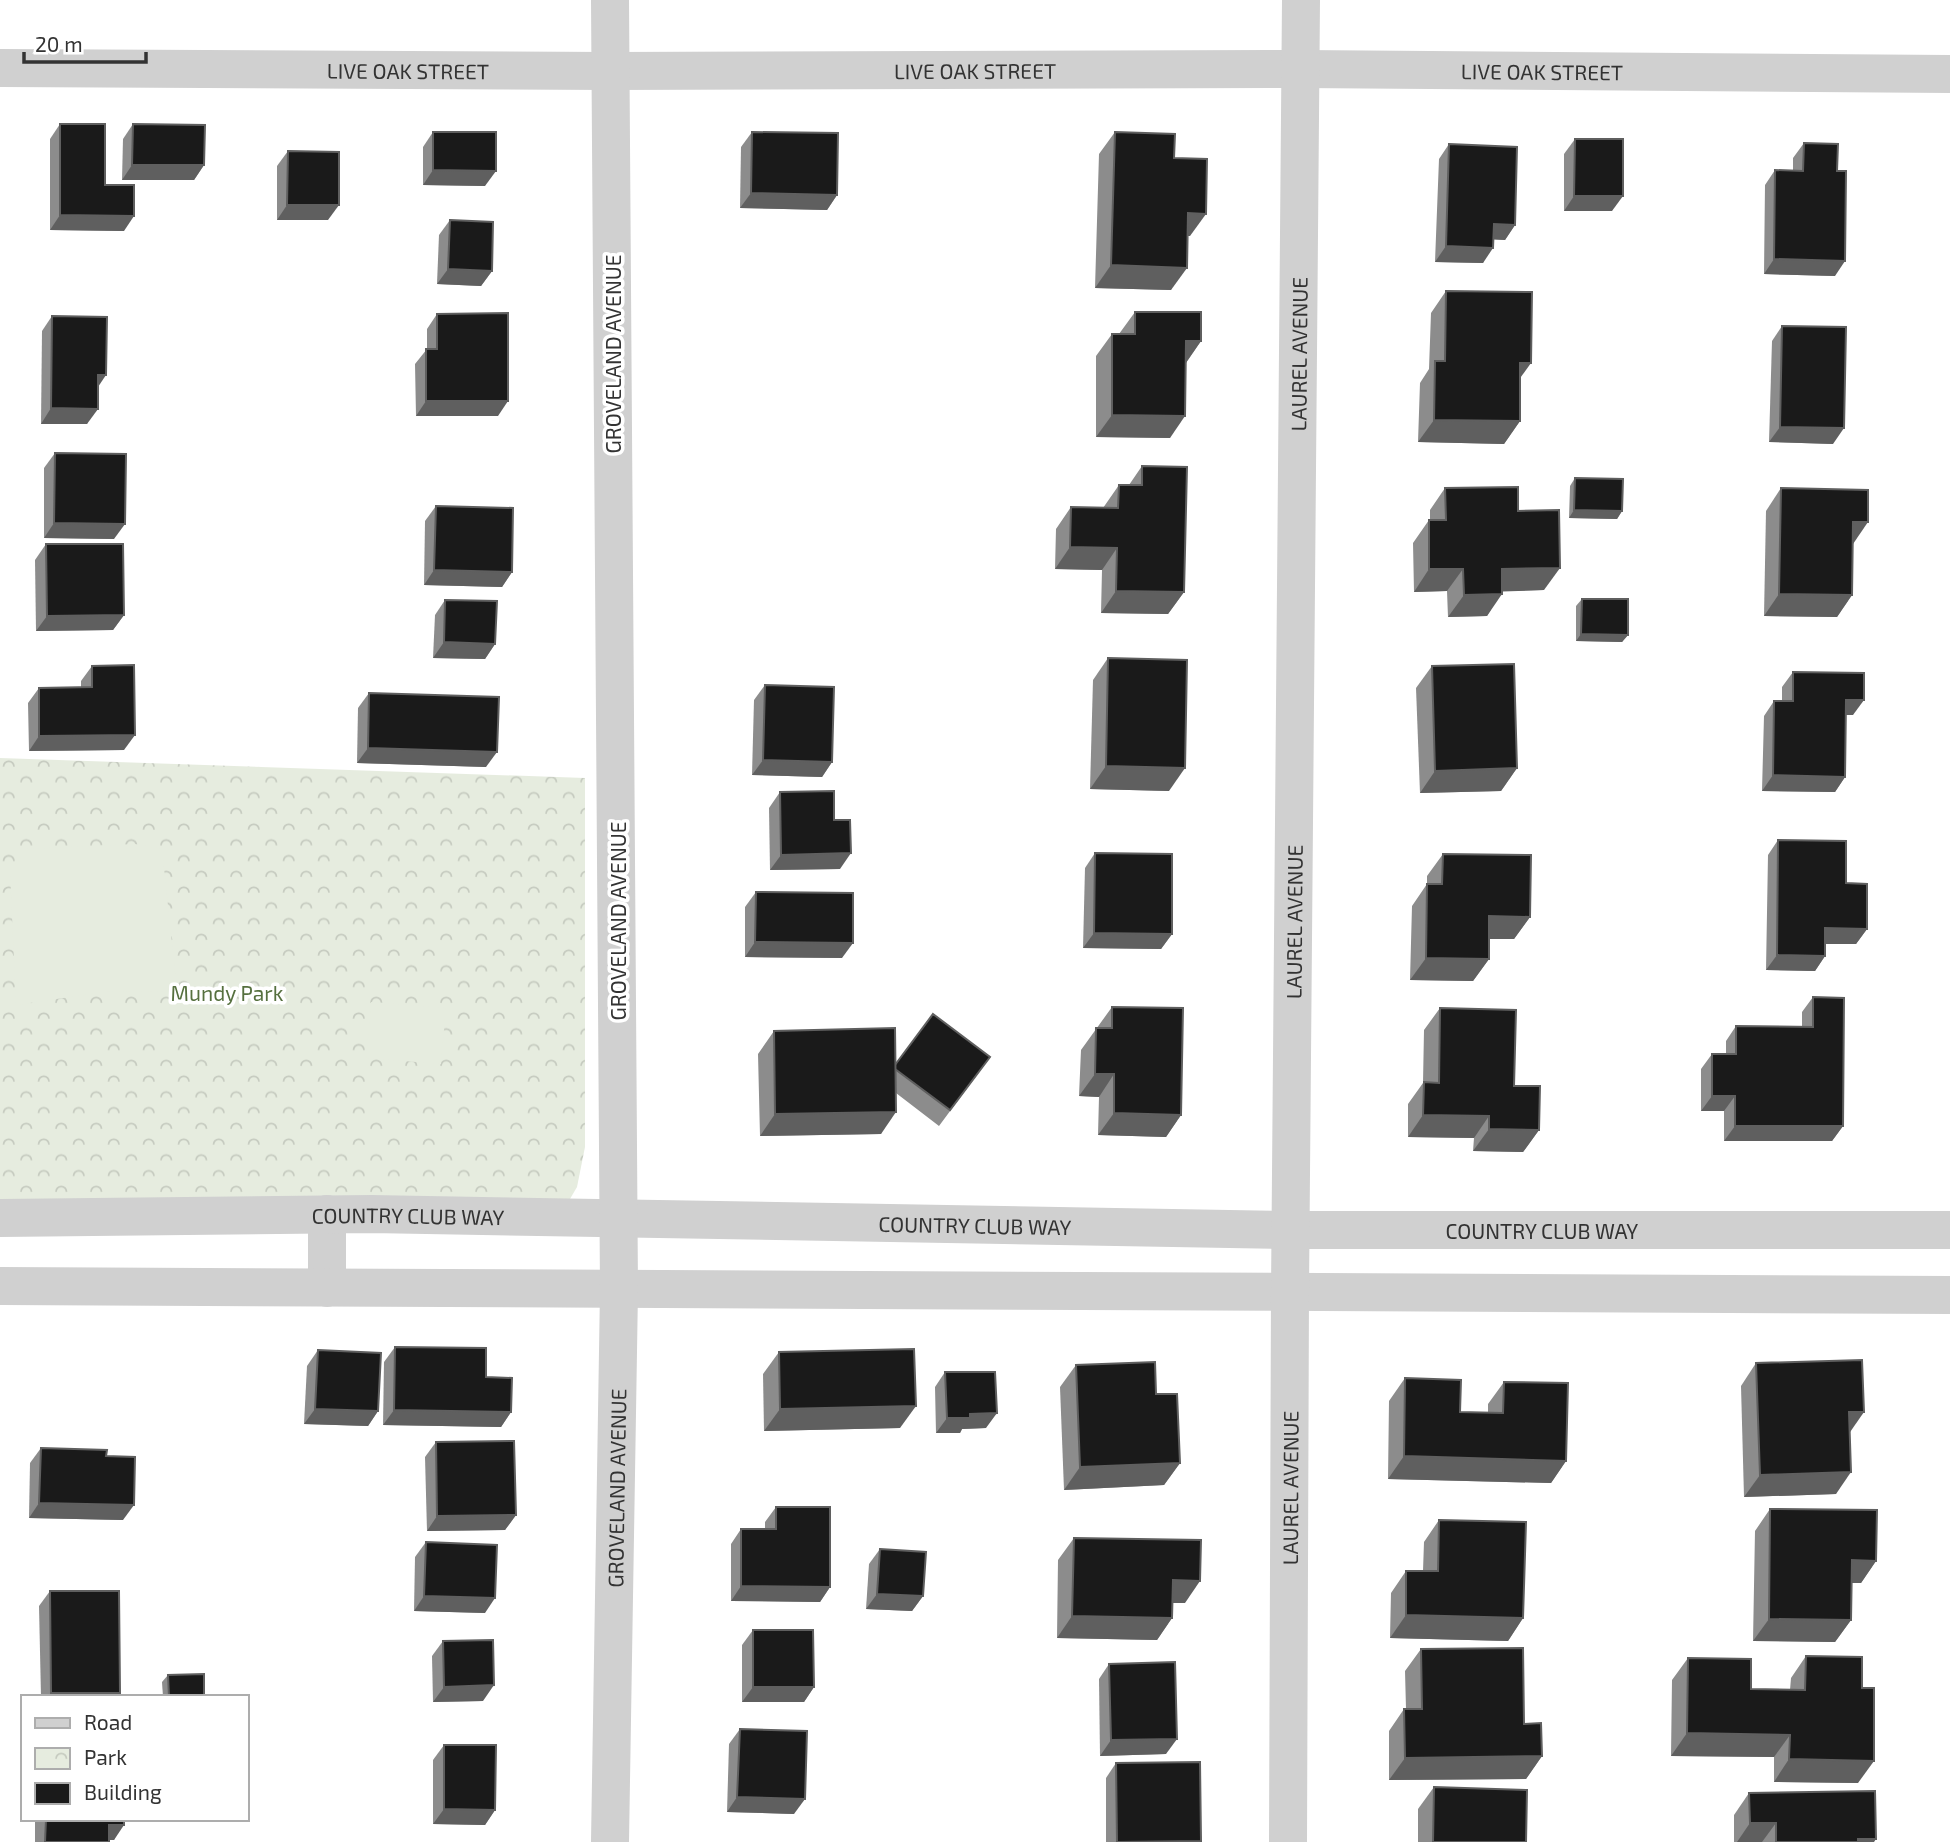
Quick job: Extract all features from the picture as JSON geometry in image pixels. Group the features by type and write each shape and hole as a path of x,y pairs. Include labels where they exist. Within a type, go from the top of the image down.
{"street":[{"name":"GROVELAND AVENUE","path":"610,0 619,1217 610,1842"},
{"name":"LAUREL AVENUE","path":"1288,1842 1301,0"},
{"name":"LIVE OAK STREET","path":"0,68 610,71 1301,69 1950,74"},
{"name":"COUNTRY CLUB WAY","path":"0,1218 327,1214 1291,1230 1950,1230"},
{"path":"327,1214 327,1288"},
{"path":"0,1286 1950,1295"}],"green space":[{"name":"Mundy Park","path":"0,758 585,778 585,1147 577,1187 560,1216 0,1219"},
{"path":"135,844 162,849 177,991 104,992 16,1005 10,872 25,849"},
{"path":"371,1002 446,1008 441,1064 366,1058"}],"building":[{"path":"60,124 105,124 105,185 134,185 134,216 60,215"},
{"path":"133,124 205,125 204,165 132,165"},
{"path":"433,132 496,132 496,171 433,170"},
{"path":"752,132 838,133 837,195 751,193"},
{"path":"1115,132 1175,134 1174,158 1207,159 1206,214 1188,213 1187,268 1111,265"},
{"path":"1575,139 1623,139 1623,196 1574,196"},
{"path":"1804,143 1838,144 1837,171 1846,171 1845,261 1774,259 1775,170 1803,171"},
{"path":"1449,144 1517,147 1515,225 1494,224 1493,248 1446,246"},
{"path":"288,151 339,152 339,205 287,205"},
{"path":"450,220 493,222 492,271 448,269"},
{"path":"1446,291 1532,292 1531,363 1520,363 1520,421 1434,420 1435,361 1445,361"},
{"path":"1135,312 1201,312 1201,341 1186,341 1185,416 1112,415 1112,334 1135,334"},
{"path":"508,313 508,401 426,401 426,349 437,349 437,314"},
{"path":"52,316 107,317 106,375 98,375 98,409 51,408"},
{"path":"1782,326 1846,327 1844,428 1780,427"},
{"path":"55,453 126,454 125,524 54,523"},
{"path":"1142,466 1187,467 1184,592 1116,591 1117,548 1070,547 1071,507 1118,508 1119,485 1142,485"},
{"path":"1575,478 1623,479 1622,511 1574,510"},
{"path":"1518,487 1518,511 1559,510 1560,568 1502,569 1502,594 1464,595 1463,569 1429,569 1429,520 1446,520 1445,488"},
{"path":"1781,488 1868,490 1868,522 1853,522 1852,595 1779,594"},
{"path":"436,506 513,508 512,572 434,570"},
{"path":"46,544 123,544 124,615 47,616"},
{"path":"1582,599 1628,599 1628,635 1581,634"},
{"path":"445,600 497,601 495,644 444,642"},
{"path":"1108,658 1187,660 1185,768 1106,766"},
{"path":"1514,664 1517,768 1435,771 1432,666"},
{"path":"134,665 135,735 39,736 39,688 92,687 92,666"},
{"path":"1793,672 1864,673 1864,700 1846,700 1845,777 1773,775 1774,701 1793,701"},
{"path":"765,685 834,687 832,762 763,760"},
{"path":"369,693 499,697 497,752 368,748"},
{"path":"834,791 834,820 850,820 851,853 781,855 780,792"},
{"path":"1778,840 1846,841 1846,883 1867,884 1867,929 1825,928 1825,956 1777,955"},
{"path":"1095,853 1172,854 1172,934 1094,933"},
{"path":"1443,854 1531,855 1530,917 1489,916 1489,959 1426,958 1427,884 1442,884"},
{"path":"756,892 853,893 853,943 755,942"},
{"path":"1813,997 1844,998 1843,1126 1735,1126 1735,1096 1712,1096 1712,1054 1736,1054 1736,1026 1813,1027"},
{"path":"1112,1007 1183,1008 1181,1115 1114,1113 1114,1074 1095,1074 1096,1028 1112,1028"},
{"path":"1440,1008 1516,1010 1514,1086 1540,1086 1539,1130 1489,1129 1489,1116 1423,1115 1424,1082 1439,1083"},
{"path":"933,1014 990,1057 950,1110 895,1069 895,1065"},
{"path":"895,1028 896,1112 775,1114 774,1031"},
{"path":"395,1347 486,1348 486,1377 512,1378 511,1412 394,1410"},
{"path":"914,1349 916,1406 780,1409 779,1352"},
{"path":"318,1350 381,1353 378,1411 315,1409"},
{"path":"1862,1360 1864,1412 1849,1412 1851,1472 1760,1475 1756,1363"},
{"path":"1155,1362 1156,1394 1177,1394 1180,1463 1080,1467 1076,1365"},
{"path":"945,1372 995,1372 997,1413 970,1414 970,1418 947,1418"},
{"path":"1405,1378 1461,1380 1460,1412 1503,1413 1504,1382 1568,1383 1566,1461 1404,1456"},
{"path":"514,1441 516,1515 437,1516 436,1442"},
{"path":"41,1448 107,1450 106,1456 135,1457 134,1505 39,1503"},
{"path":"776,1507 830,1507 830,1587 741,1586 741,1529 776,1529"},
{"path":"1770,1509 1877,1510 1876,1561 1852,1560 1851,1620 1769,1619"},
{"path":"1439,1520 1526,1522 1523,1618 1406,1615 1406,1571 1438,1571"},
{"path":"1074,1538 1201,1540 1200,1581 1173,1580 1172,1618 1072,1616"},
{"path":"426,1542 497,1545 495,1598 424,1596"},
{"path":"880,1549 926,1552 923,1596 877,1594"},
{"path":"50,1591 119,1591 120,1693 51,1693"},
{"path":"753,1630 813,1630 814,1687 753,1687"},
{"path":"493,1640 494,1685 444,1687 443,1641"},
{"path":"1523,1648 1524,1724 1541,1723 1542,1756 1405,1758 1404,1709 1422,1709 1421,1649"},
{"path":"1806,1656 1862,1657 1862,1688 1874,1688 1874,1761 1789,1759 1790,1735 1687,1733 1688,1658 1751,1659 1751,1689 1805,1690"},
{"path":"1175,1662 1177,1739 1111,1740 1109,1664"},
{"path":"204,1674 204,1695 169,1695 168,1675"},
{"path":"740,1729 807,1731 805,1799 737,1797"},
{"path":"444,1745 496,1745 495,1810 444,1809"},
{"path":"1200,1762 1201,1841 1117,1842 1116,1763"},
{"path":"1434,1787 1527,1790 1526,1842 1433,1842"},
{"path":"1875,1791 1876,1839 1858,1839 1858,1842 1776,1842 1776,1823 1750,1823 1749,1793"},
{"path":"46,1821 124,1821 124,1825 109,1825 109,1842 45,1842"}]}
